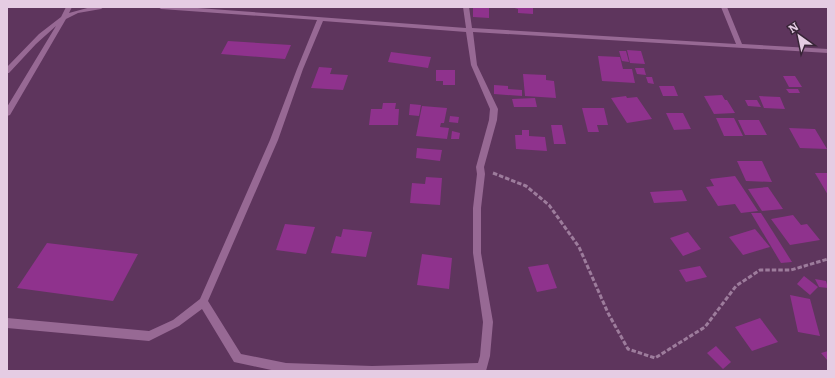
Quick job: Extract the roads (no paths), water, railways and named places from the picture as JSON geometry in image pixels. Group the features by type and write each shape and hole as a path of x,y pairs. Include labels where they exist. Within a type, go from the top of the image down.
{"street":[{"path":"7,113 70,7"},
{"path":"7,71 28,48 63,17 87,9 102,7"},
{"path":"161,7 470,30 828,51"},
{"path":"203,302 238,358 286,368 372,371 481,370 486,356 488,322 477,253 477,208 481,174 480,167 493,120 494,109 474,65 466,7"},
{"path":"724,7 740,46"},
{"path":"7,323 149,336 176,323 203,302 274,140 300,69 321,19"}]}
